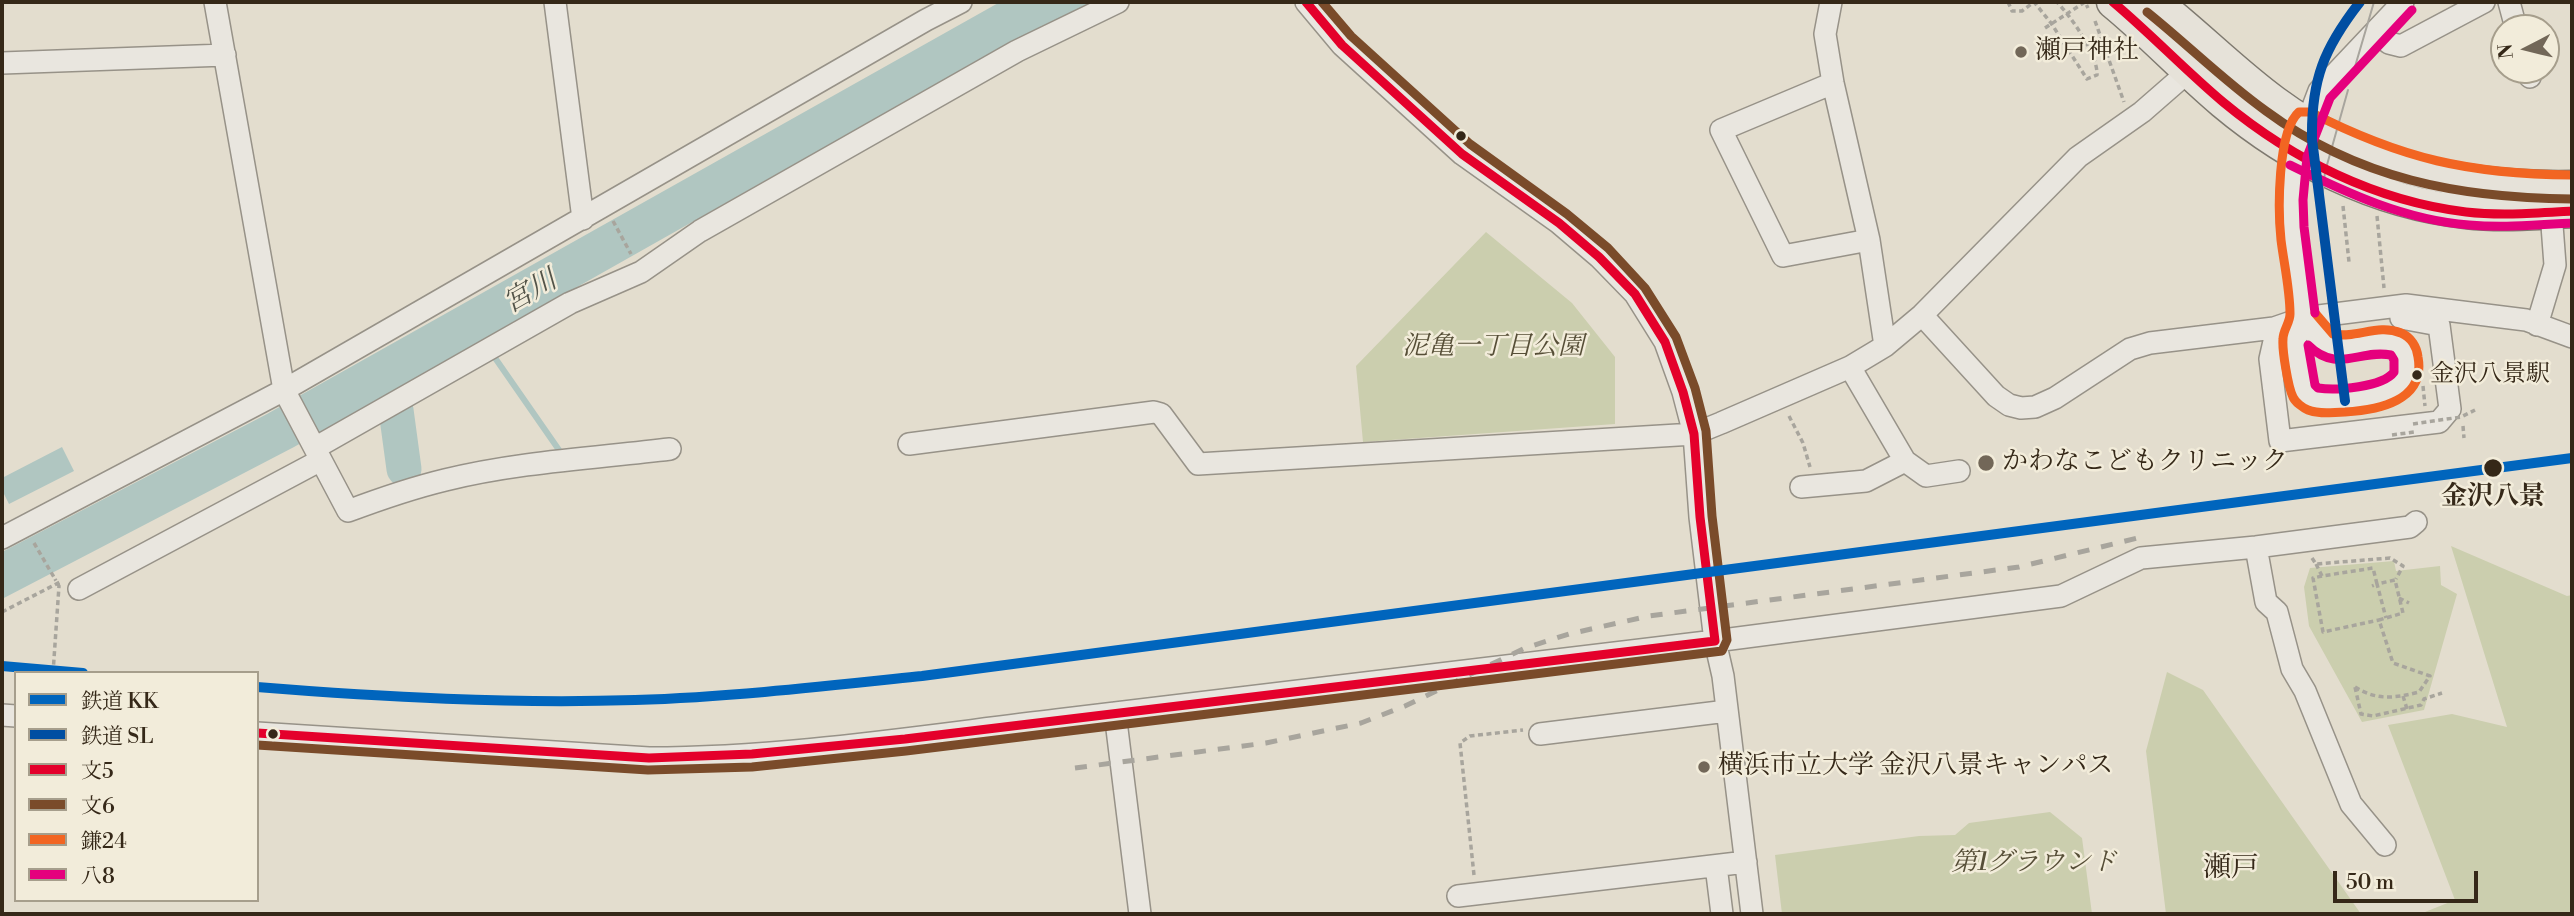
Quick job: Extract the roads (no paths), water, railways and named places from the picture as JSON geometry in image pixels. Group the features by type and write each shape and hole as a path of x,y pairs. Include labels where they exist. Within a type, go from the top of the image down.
{"highway":[{"path":"2155,2 2273,102 2359,152 2428,174 2475,184 2524,188 2572,187"},
{"path":"2099,10 2189,71 2222,102 2295,154 2395,197 2437,208 2502,214 2562,211"}],"street":[{"path":"215,2 287,396 348,512 398,493 447,480 507,469 670,449"},
{"path":"555,2 583,219"},
{"path":"2,538 287,396 605,207 925,11 961,2"},
{"path":"79,589 570,303 641,272 700,231 1017,51 1118,2"},
{"path":"1306,2 1342,45 1462,154 1559,223 1599,257 1635,294 1665,342 1683,392 1694,434 1700,517 1723,676 1752,914"},
{"path":"1832,2 1825,34 1833,83 1869,240 1885,346"},
{"path":"2303,318 2325,344 2334,347 2383,341 2400,345 2405,352 2408,368 2405,381 2397,390 2387,393 2323,401 2312,399 2304,392 2295,340 2303,318 2292,228 2295,154 2319,91 2403,2"},
{"path":"2375,32 2389,43 2401,46 2484,2"},
{"path":"2,63 225,55"},
{"path":"909,444 1154,412 1161,414 1198,464 1694,434 1850,367 1885,346 1922,315 2078,157 2142,112 2189,71"},
{"path":"1833,83 1721,130 1783,257 1869,240"},
{"path":"2537,325 2555,265 2562,211"},
{"path":"1922,315 1996,396 2009,405 2021,408 2035,407 2055,398 2130,349 2150,343 2274,328 2303,318 2406,305 2526,320 2572,337"},
{"path":"2274,328 2270,359 2280,441 2440,422 2450,409 2439,325 2405,318 2378,320"},
{"path":"1850,367 1906,461 1926,476 1959,471"},
{"path":"1809,486 1866,481 1906,461"},
{"path":"259,733 649,758 710,758 764,754 1716,641 2061,596 2141,558 2256,547 2410,527 2416,522"},
{"path":"2256,547 2266,602 2277,612 2292,669 2305,691 2351,804 2385,845"},
{"path":"1540,734 1727,711"},
{"path":"1115,713 1140,914"},
{"path":"1467,895 1746,862"},
{"path":"1716,866 1722,914"}],"water":[{"name":"宮川","path":"1000,2 1107,2 917,95 294,447 2,599 2,552 267,414"},
{"path":"62,447 74,471 9,504 2,490 2,478"}],"waterway":[{"path":"493,355 559,450"},
{"path":"396,410 404,469"}],"tram line":[{"path":"2354,70 2374,2"},
{"path":"2321,208 2325,172 2348,90"}],"railway":[{"path":"1075,768 1266,743 1361,723 1405,706 1525,648 1569,634 1649,616 2019,567 2146,536"}],"rail line":[{"name":"SL","path":"2345,401 2312,139 2312,118 2322,66 2337,35 2360,2"},
{"name":"KK","path":"259,687 399,697 588,701 671,699 815,687 922,676 2572,458"},
{"name":"KK","path":"2,666 60,671"}],"place":[{"name":"瀬戸神社","path":"2021,52"},
{"name":"金沢八景駅","path":"2417,375"},
{"name":"かわなこどもクリニック","path":"1986,463"},
{"name":"金沢八景","path":"2493,468"},
{"name":"横浜市立大学 金沢八景キャンパス","path":"1704,767"}],"district":[{"name":"瀬戸","path":"2231,869"}],"park label":[{"name":"泥亀一丁目公園","path":"1493,348"},
{"name":"第1グラウンド","path":"2034,864"}]}
